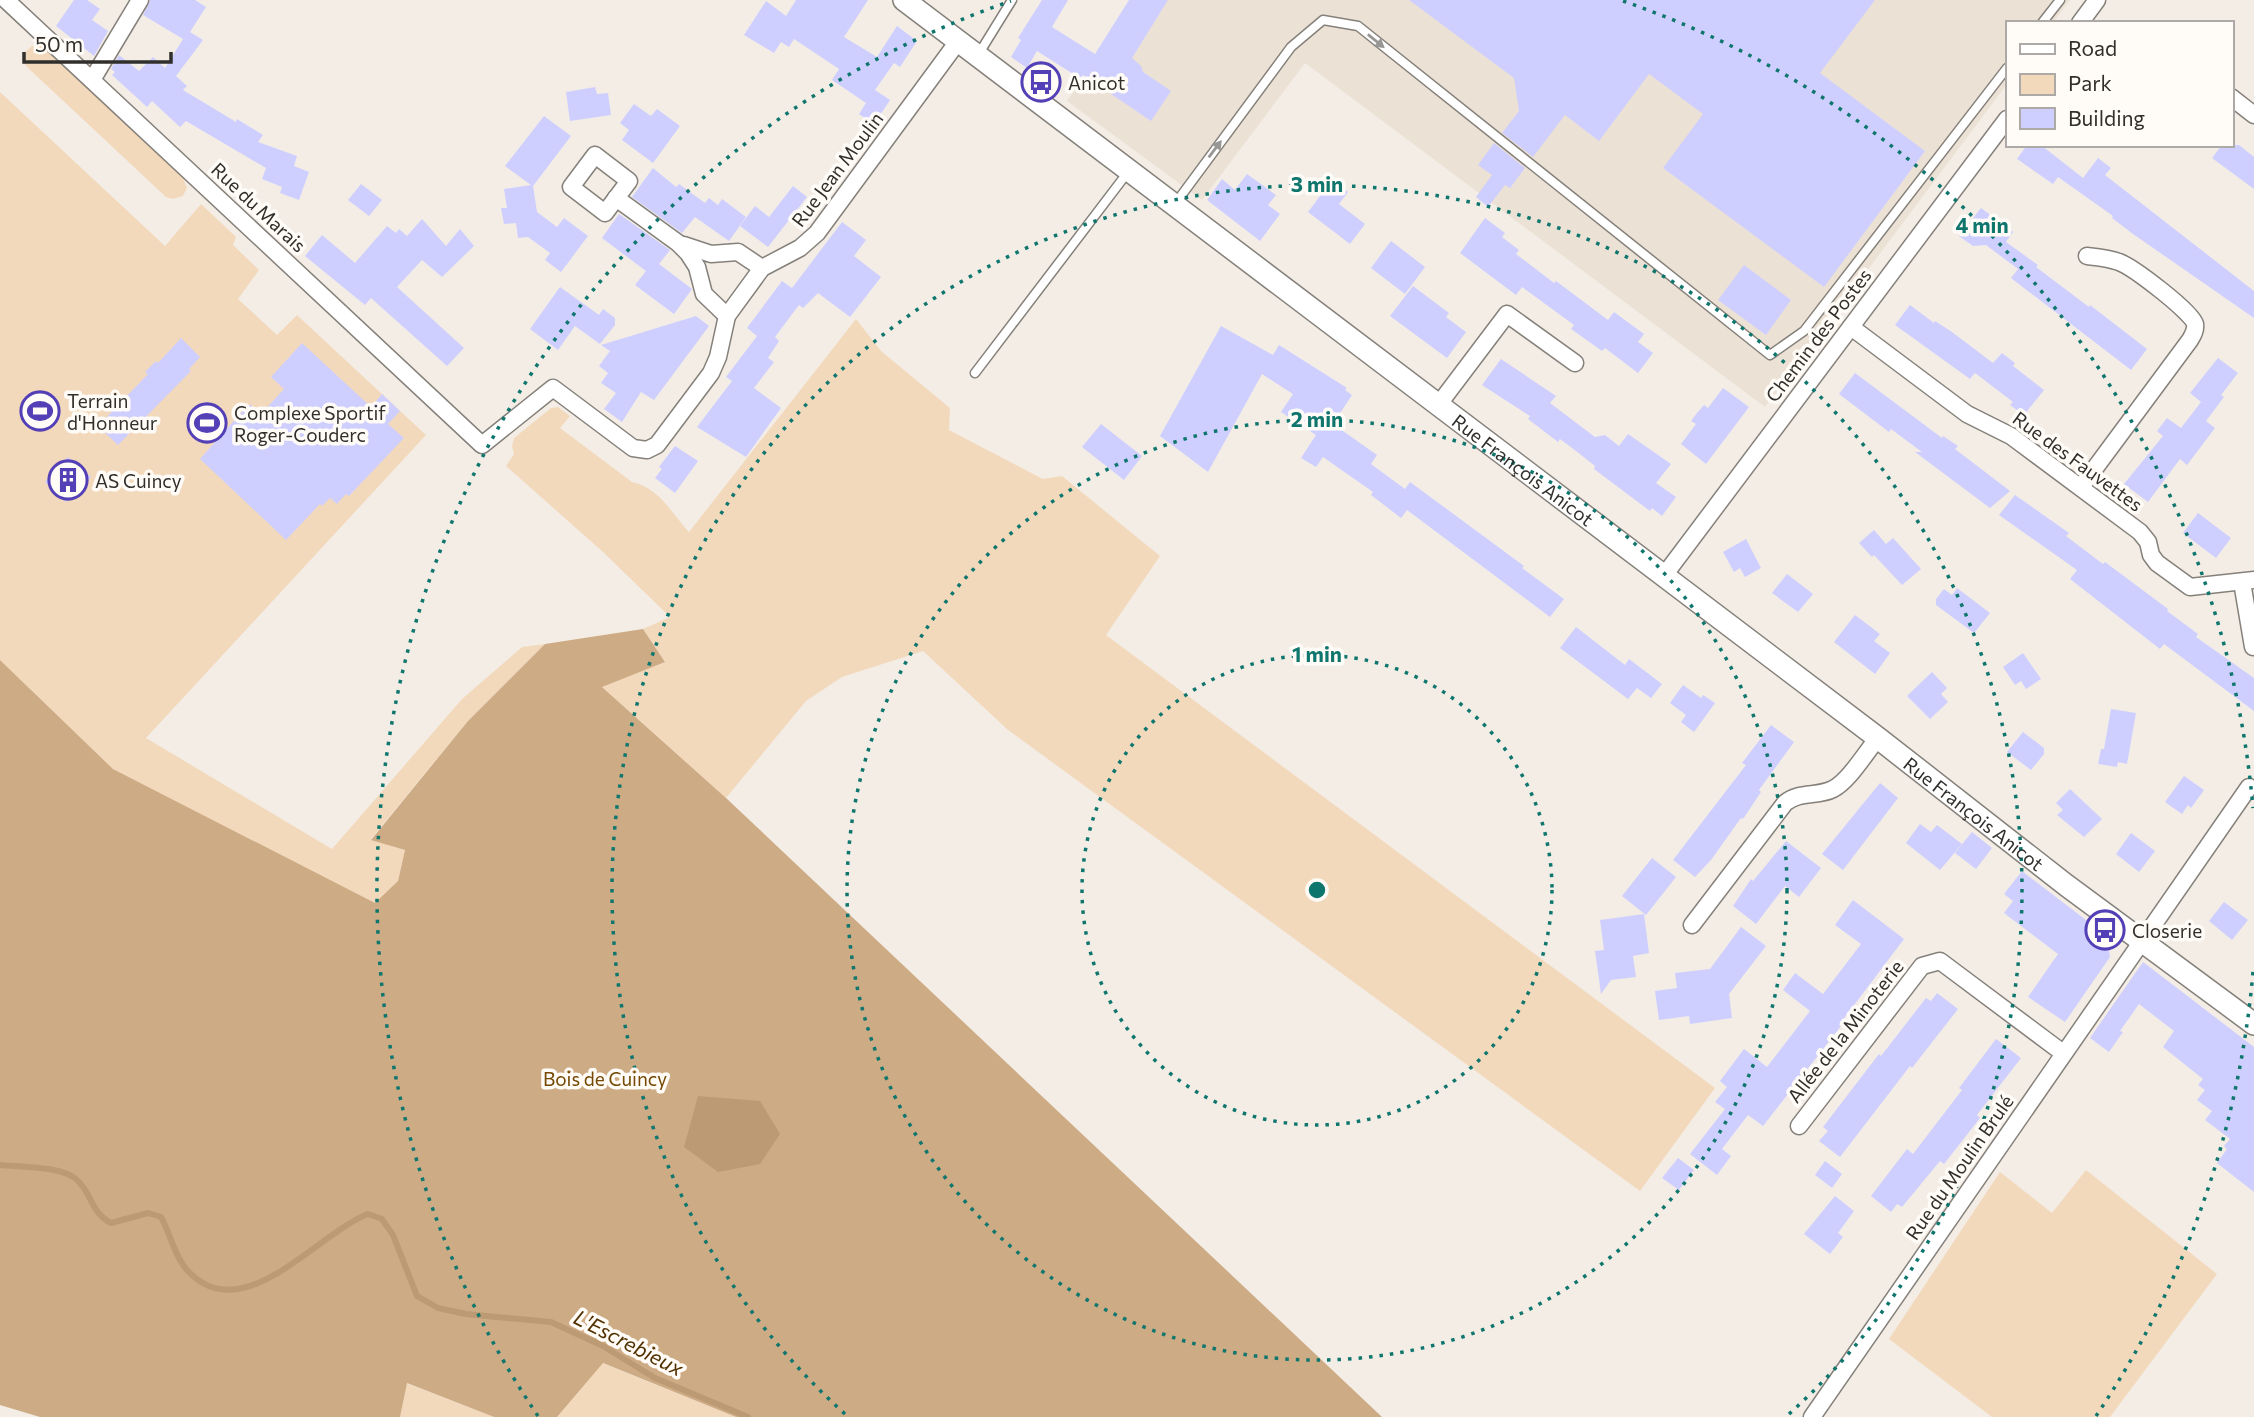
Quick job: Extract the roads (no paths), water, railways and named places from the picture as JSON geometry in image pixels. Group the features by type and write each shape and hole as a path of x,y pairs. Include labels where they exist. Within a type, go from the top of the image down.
{"street":[{"name":"Rue du Marais","path":"6,0 482,446"},
{"path":"92,80 140,0"},
{"name":"Rue François Anicot","path":"904,0 1878,738 2010,843 2254,1024"},
{"path":"2081,21 2097,0"},
{"name":"Rue Jean Moulin","path":"482,446 553,388 634,448 653,448 716,365 726,316 762,268 800,248 817,233 959,40"},
{"path":"2233,99 2254,115"},
{"name":"Chemin des Postes","path":"1663,577 2006,120"},
{"path":"616,198 678,243 693,260 704,294 726,316"},
{"path":"678,243 702,252 738,252 762,268"},
{"path":"2081,487 2190,340 2195,328 2190,316 2126,265 2087,256"},
{"path":"1439,404 1507,314 1575,363"},
{"name":"Rue des Fauvettes","path":"1850,327 1973,419 2004,432 2140,532 2148,542 2153,559 2185,585 2196,588 2248,581 2253,647"},
{"path":"1692,925 1785,803 1794,797 1822,793 1836,787 1878,738"},
{"name":"Rue du Moulin Brulé","path":"1812,1417 2249,787"},
{"name":"Allée de la Minoterie","path":"1799,1126 1922,965 1940,961 2063,1053"}],"lane":[{"path":"978,55 1012,0"},
{"path":"2044,21 2060,0"},
{"path":"1175,204 1291,47 1323,20 1358,26 1770,355 1804,331 2006,69"},
{"path":"975,373 1130,170"}],"waterway":[{"name":"L'Escrebieux","path":"0,1165 51,1170 70,1175 82,1185 104,1219 111,1223 148,1213 161,1217 187,1270 208,1286 231,1290 255,1284 279,1272 368,1214 382,1219 393,1235 417,1296 438,1308 466,1314 551,1322 603,1346 655,1378 748,1417"}],"place":[{"name":"Anicot","path":"1041,82"},
{"name":"Terrain d'Honneur","path":"40,411"},
{"name":"Complexe Sportif Roger-Couderc","path":"207,423"},
{"name":"AS Cuincy","path":"68,480"},
{"name":"Closerie","path":"2105,930"}],"park label":[{"name":"Bois de Cuincy","path":"605,1078"}]}
